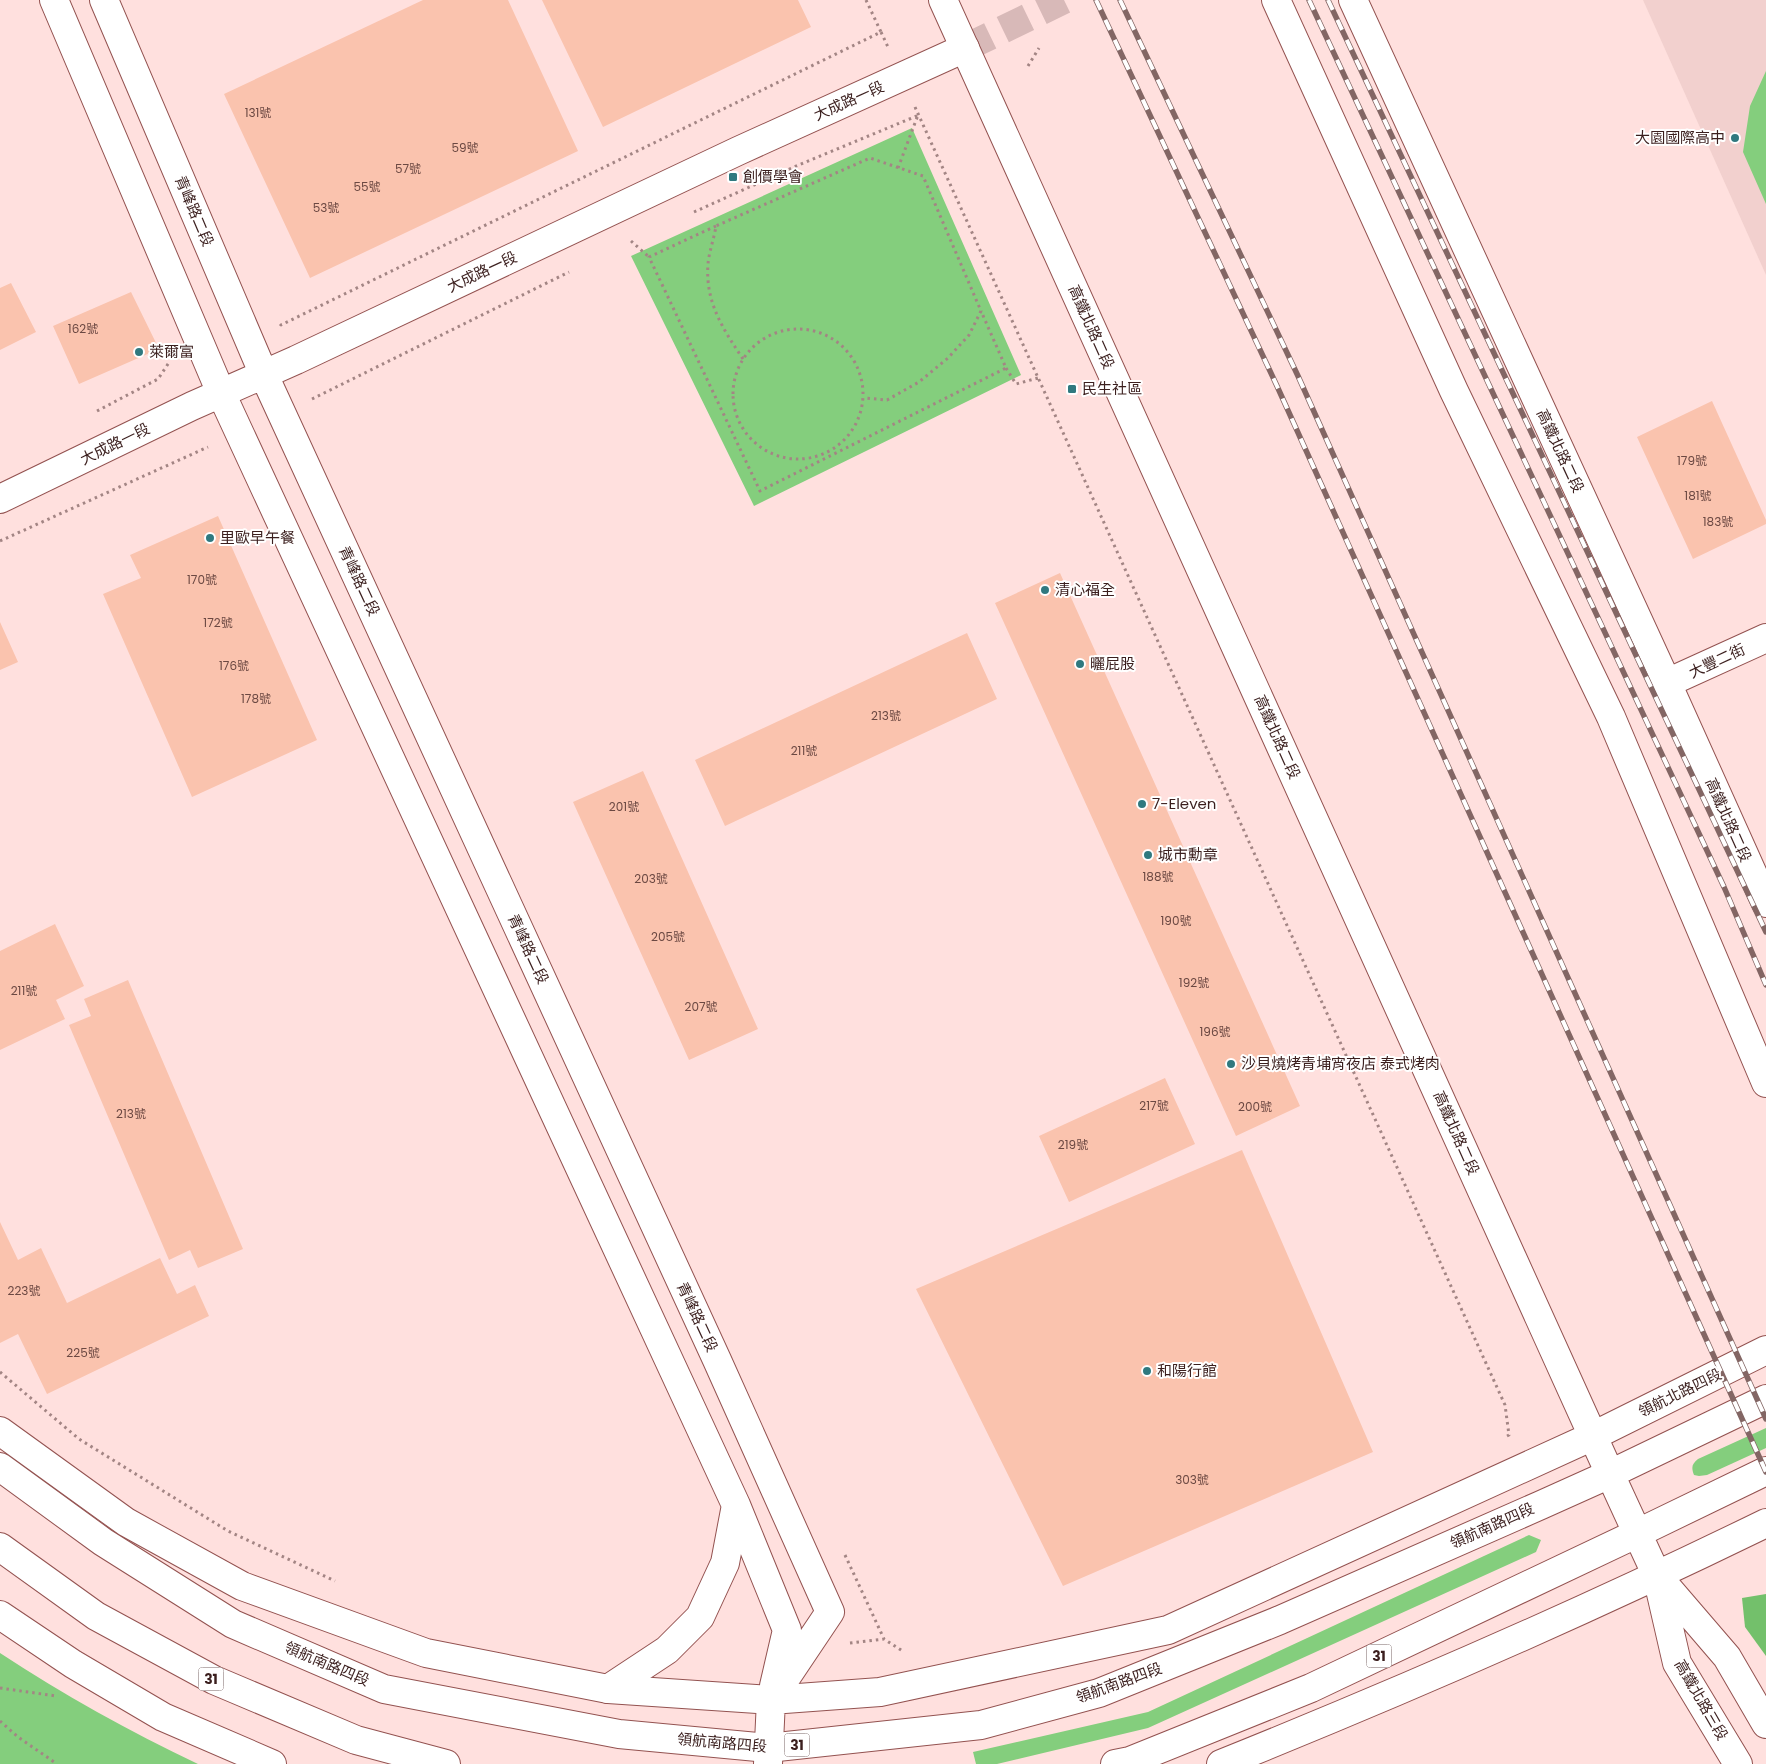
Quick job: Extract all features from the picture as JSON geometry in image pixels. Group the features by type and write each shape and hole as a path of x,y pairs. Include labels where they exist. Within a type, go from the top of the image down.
{"street":[{"path":"54,0 221,393 736,1505 787,1630 778,1662 771,1700 768,1756"},
{"name":"青峰路二段","path":"104,0 264,375 717,1360 830,1612 771,1700"},
{"name":"高鐵北路二段","path":"943,0 1610,1474"},
{"path":"1276,0 1454,391 1611,717 1766,1083"},
{"name":"高鐵北路二段","path":"1352,0 1667,683 1766,903"},
{"name":"大成路一段","path":"0,500 221,393 264,375 738,151 965,48"},
{"name":"大豐二街","path":"1667,683 1766,638"},
{"name":"領航北路四段","path":"1593,1436 1766,1350"},
{"name":"31","path":"1610,1474 1766,1399"},
{"path":"0,1431 126,1522 242,1586 426,1653 608,1689 771,1700 880,1692 1168,1630 1593,1436"},
{"name":"領航南路四段","path":"0,1467 103,1542 233,1624 384,1689 619,1734 768,1756 981,1725 1099,1693 1280,1620 1610,1474"},
{"name":"31","path":"1115,1764 1130,1761 1311,1688 1766,1471"},
{"name":"高鐵北路三段","path":"1610,1474 1657,1576 1677,1663 1738,1764"},
{"path":"608,1689 666,1650 700,1617 725,1563 736,1505"},
{"path":"1221,1764 1327,1722 1657,1576 1766,1523"},
{"name":"31","path":"0,1547 96,1616 214,1680 356,1740 446,1764"},
{"name":"高鐵北路三段","path":"1657,1576 1726,1656 1766,1724"},
{"path":"0,1615 73,1664 163,1717 272,1764"}],"path":[{"path":"866,0 1505,1405 1510,1435 1500,1439"},
{"path":"274,320 282,325 881,32"},
{"path":"1028,66 1039,48"},
{"path":"898,168 918,115"},
{"path":"686,216 794,167 918,115"},
{"path":"649,257 870,158 923,176 1006,368 1016,384 1038,378"},
{"path":"716,226 708,264 710,297 722,328 743,359"},
{"path":"622,245 640,237"},
{"path":"631,241 649,257 760,491 1006,368"},
{"path":"311,405 312,399 569,272"},
{"path":"864,398 887,400 919,382 948,358 969,335 982,311"},
{"path":"800,328 821,332 839,342 853,358 862,377 864,398 859,420 846,439 828,452 807,459 785,458 764,450 747,436 736,417 732,395 736,374 743,359 760,340 779,331 800,328"},
{"path":"97,411 158,379 172,358"},
{"path":"0,541 210,446"},
{"path":"0,1372 79,1439 228,1531 342,1584"},
{"path":"842,1549 884,1639 906,1654"},
{"path":"0,1688 65,1697"},
{"path":"0,1721 18,1737 57,1764"}],"shaded area":[{"name":"大園國際高中","path":"1643,0 1766,0 1766,275"}],"green space":[{"path":"1766,71 1766,204 1743,152 1750,106"},
{"path":"912,128 1021,375 754,506 631,256"},
{"path":"1766,1428 1766,1448 1707,1475 1694,1475 1694,1462 1698,1459"},
{"path":"1529,1535 1541,1540 1536,1552 1148,1728 997,1764 976,1764 973,1752 1148,1712"},
{"path":"1766,1594 1766,1656 1745,1627 1742,1598"},
{"path":"0,1653 97,1712 198,1764 0,1764"}],"building":[{"path":"423,0 508,0 578,151 310,278 224,94"},
{"path":"542,0 798,0 811,27 603,127"},
{"path":"11,283 36,332 0,350 0,288"},
{"path":"131,292 159,349 79,384 53,326"},
{"path":"1712,401 1766,520 1766,524 1693,559 1637,437"},
{"path":"218,516 317,740 192,797 103,594 141,578 130,555"},
{"name":"城市勳章","path":"1060,573 1300,1106 1236,1136 995,603"},
{"path":"0,622 18,662 0,670"},
{"path":"967,633 997,699 725,826 695,760"},
{"path":"643,771 758,1029 689,1060 573,802"},
{"path":"55,924 84,986 56,1000 65,1019 0,1050 0,951"},
{"path":"128,980 243,1249 198,1268 190,1250 169,1260 69,1025 91,1016 84,999"},
{"path":"1165,1078 1195,1144 1069,1202 1039,1136"},
{"name":"和陽行館","path":"1242,1150 1373,1452 1063,1586 916,1289"},
{"path":"0,1222 18,1260 41,1248 67,1303 160,1258 177,1294 195,1285 209,1316 47,1394 18,1334 0,1343"}],"tunnel":[{"path":"965,48 1064,0"}],"railway":[{"path":"1096,0 1277,386 1766,1472"},
{"path":"1120,0 1298,376 1766,1419"},
{"path":"1309,0 1724,887 1766,985"},
{"path":"1328,0 1766,932"}],"place":[{"name":"大園國際高中","path":"1735,138"},
{"name":"創價學會","path":"733,177"},
{"name":"萊爾富","path":"139,352"},
{"name":"民生社區","path":"1072,389"},
{"name":"里歐早午餐","path":"210,538"},
{"name":"清心福全","path":"1045,590"},
{"name":"曬屁股","path":"1080,664"},
{"name":"7-Eleven","path":"1142,804"},
{"name":"城市勳章","path":"1148,855"},
{"name":"沙貝燒烤青埔宵夜店 泰式烤肉","path":"1231,1064"},
{"name":"和陽行館","path":"1147,1371"}]}
